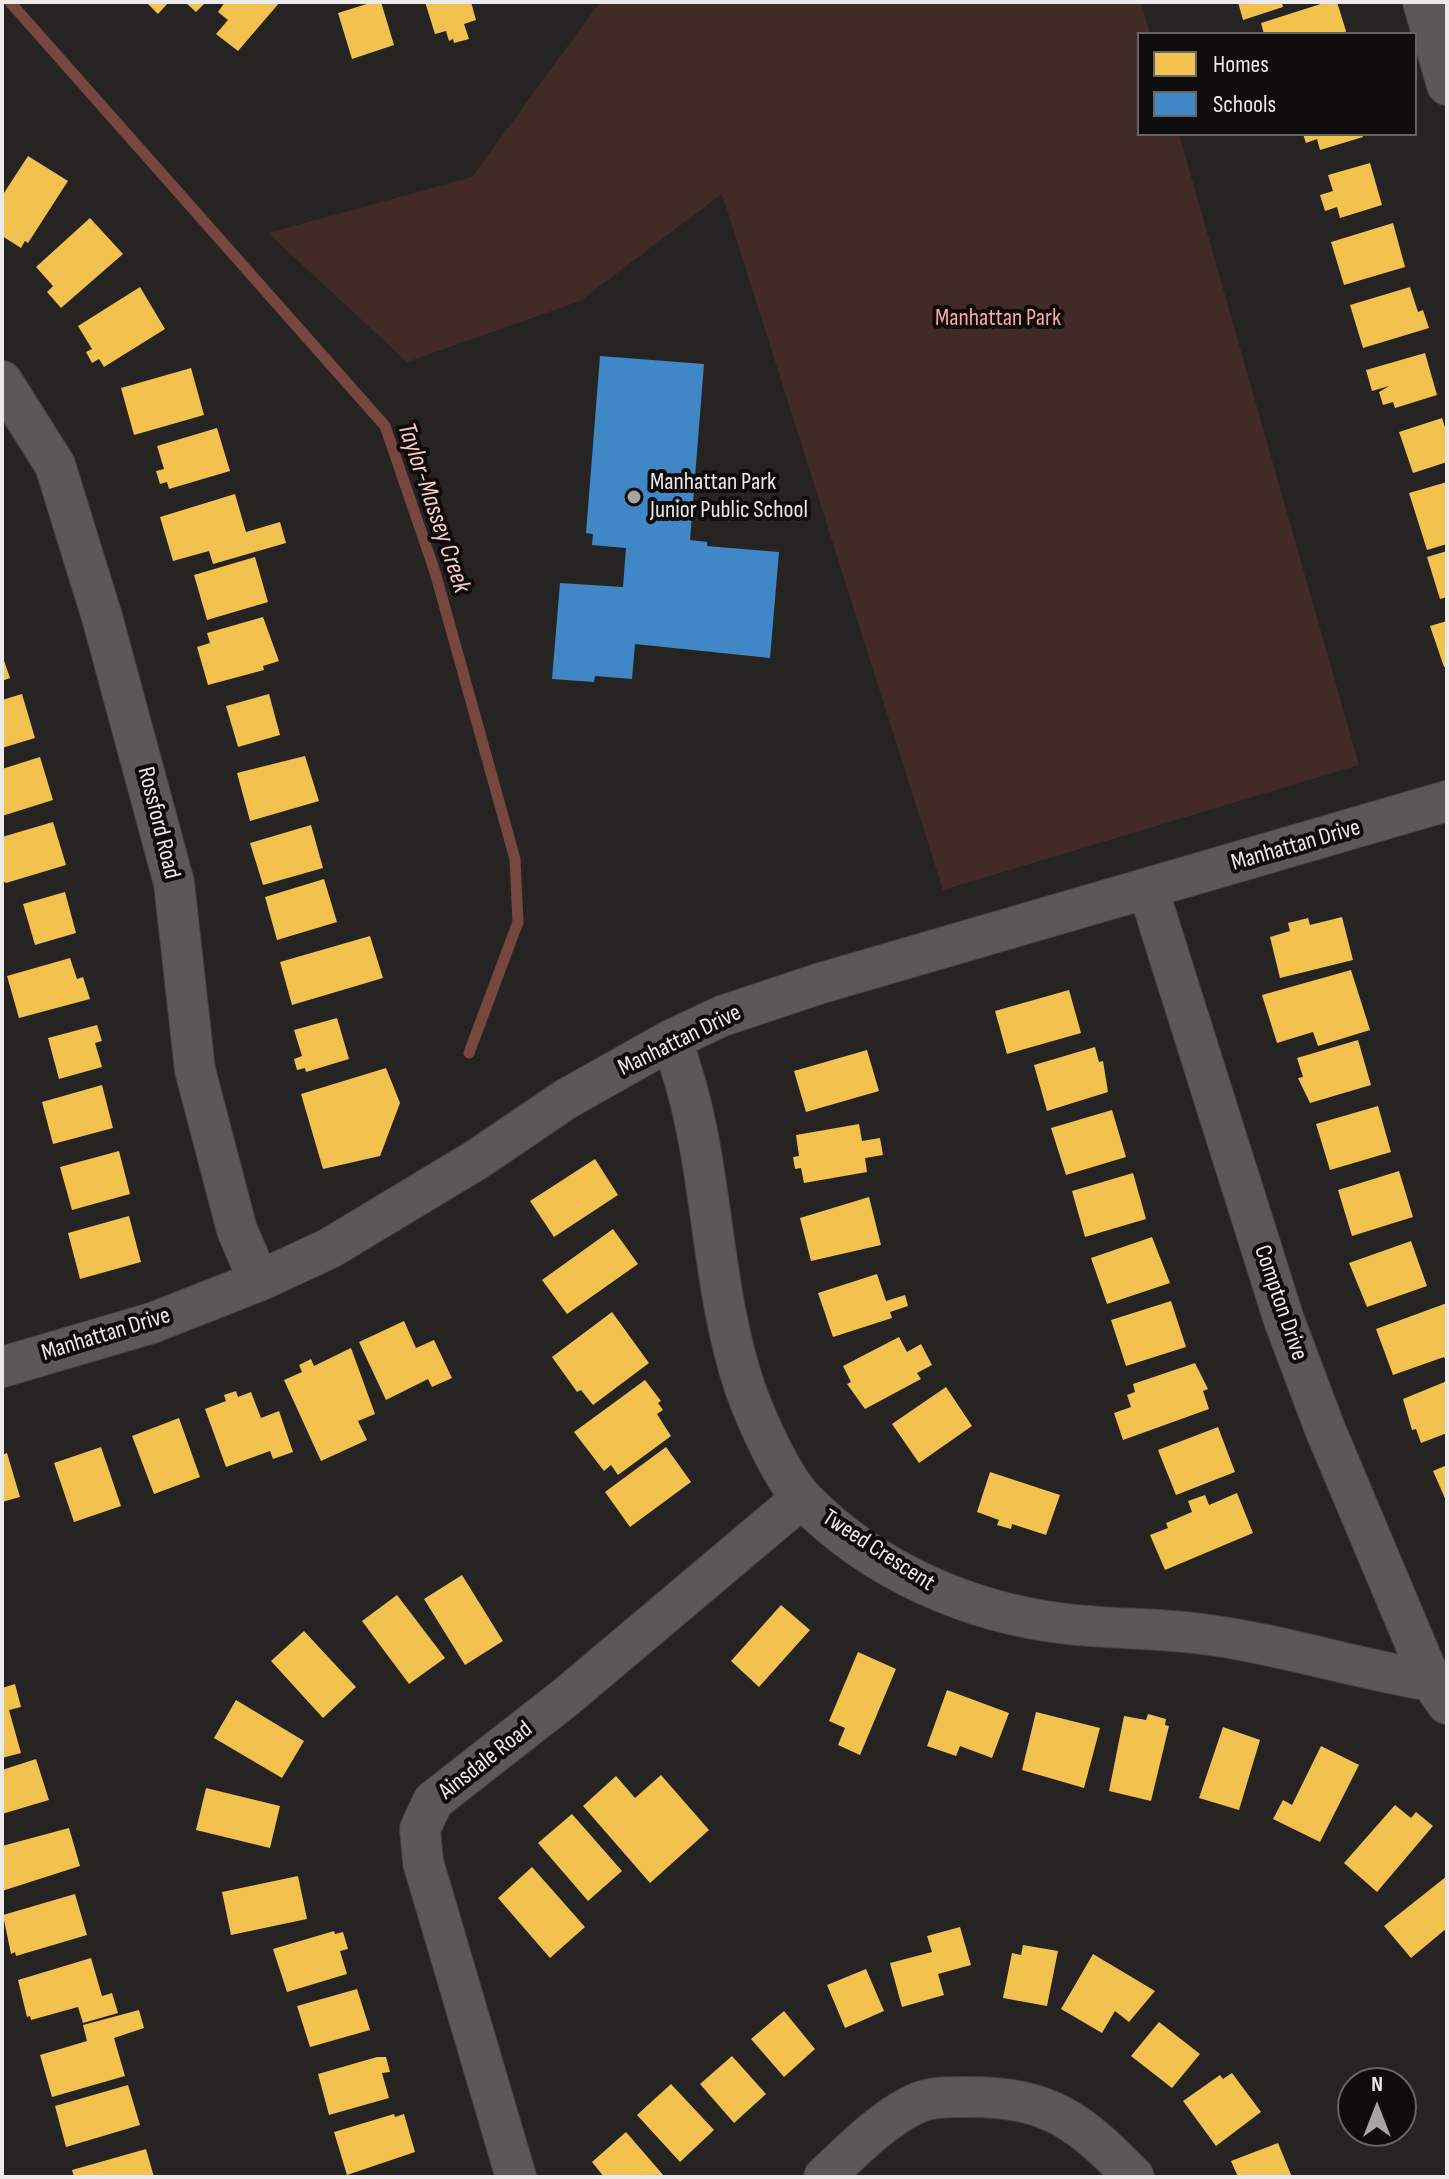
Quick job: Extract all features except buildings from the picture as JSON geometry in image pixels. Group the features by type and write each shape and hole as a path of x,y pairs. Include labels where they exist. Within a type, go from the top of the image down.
{"street":[{"path":"1423,2 1447,85"},
{"name":"Rossford Road","path":"2,381 55,465 102,617 174,883 195,1070 237,1230 259,1281"},
{"name":"Manhattan Drive","path":"2,1367 152,1323 259,1281 330,1248 401,1207 566,1099 671,1040 722,1016 818,984 1447,801"},
{"name":"Compton Drive","path":"1148,889 1284,1320 1325,1429 1439,1692"},
{"name":"Tweed Crescent","path":"671,1040 687,1077 726,1317 746,1390 784,1470 802,1498 841,1533 921,1584 970,1603 1066,1624 1196,1633 1439,1692"},
{"name":"Ainsdale Road","path":"516,2177 423,1862 420,1829 433,1801 450,1786 484,1764 554,1707 802,1498"},
{"path":"824,2177 872,2133 918,2102 951,2097 1011,2097 1085,2129 1134,2177"}],"green space":[{"name":"Manhattan Park","path":"600,2 1141,2 1149,32 1137,32 1137,136 1180,136 1359,765 943,890 722,194 580,301 407,362 268,233 472,177"}],"waterway":[{"name":"Taylor-Massey Creek","path":"10,2 385,426 435,572 515,859 518,922 469,1053"}],"place":[{"name":"Manhattan Park Junior Public School","path":"634,497"}]}
